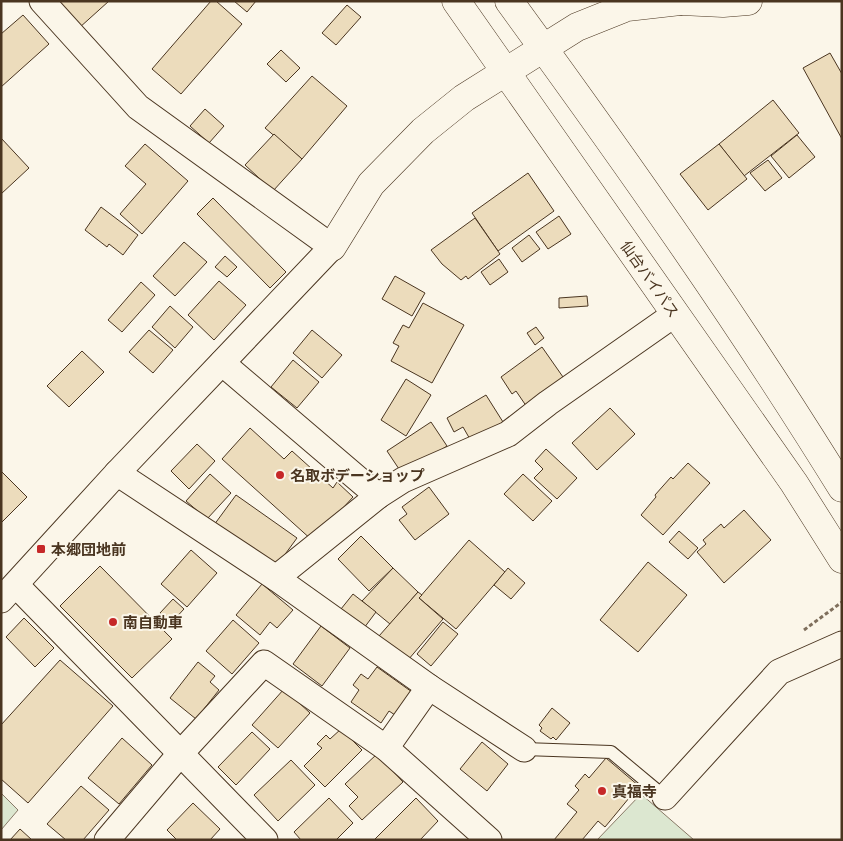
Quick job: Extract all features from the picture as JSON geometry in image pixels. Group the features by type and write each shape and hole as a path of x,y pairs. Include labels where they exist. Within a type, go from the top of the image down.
{"main road":[{"name":"仙台バイパス","path":"456,1 794,483 842,558"},
{"path":"509,1 657,207 839,477"},
{"path":"332,247 371,184 422,131 464,98 577,27 627,7 680,1 723,3 748,1"}],"street":[{"path":"42,1 138,107 332,247 117,473 8,592 180,754 265,840"},
{"path":"276,578 378,496 403,480 508,434 548,403 675,314"},
{"path":"222,363 378,496"},
{"path":"117,473 276,578 429,687 524,749"},
{"path":"665,797 779,672 842,644"},
{"path":"107,840 180,754 264,663 386,748 489,840"},
{"path":"386,748 429,687"}],"lane":[{"path":"524,749 611,752 665,797"}],"path":[{"path":"829,611 842,602"}],"green space":[{"path":"1,793 18,810 1,830"},
{"path":"641,794 694,840 597,840"}],"building":[{"path":"55,1 109,1 79,28"},
{"path":"211,1 216,1 242,24 181,94 152,69"},
{"path":"234,1 256,1 247,12"},
{"path":"347,5 361,17 336,45 322,33"},
{"path":"23,15 49,44 1,87 1,34"},
{"path":"281,50 300,68 286,82 267,64"},
{"path":"830,53 842,74 842,139 803,68"},
{"path":"312,76 347,106 302,159 265,128"},
{"path":"773,100 799,133 744,176 719,144"},
{"path":"205,109 224,126 209,143 190,126"},
{"path":"274,134 302,159 273,191 245,165"},
{"path":"797,135 815,157 789,178 771,156"},
{"path":"1,138 29,168 1,194"},
{"path":"145,144 188,181 142,234 120,214 146,184 125,166"},
{"path":"719,144 747,179 708,210 680,174"},
{"path":"768,160 782,178 765,191 750,173"},
{"path":"528,173 554,211 498,251 472,213"},
{"path":"213,198 286,272 270,288 197,214"},
{"path":"101,207 138,235 123,255 109,244 107,247 85,230"},
{"path":"559,216 571,234 548,249 536,232"},
{"path":"475,218 500,254 468,279 466,276 461,280 442,264 431,250"},
{"path":"529,235 540,249 522,262 512,248"},
{"path":"184,242 207,262 175,296 153,276"},
{"path":"225,256 237,267 227,277 215,267"},
{"path":"499,259 508,272 490,285 481,272"},
{"path":"395,276 425,293 412,316 382,299"},
{"path":"219,281 246,305 214,340 188,315"},
{"path":"141,282 155,295 122,332 108,320"},
{"path":"587,296 588,306 559,308 559,298"},
{"path":"423,303 464,325 432,383 391,361 399,346 393,343 403,325 409,328"},
{"path":"170,306 193,327 175,348 152,327"},
{"path":"536,327 544,338 535,345 527,333"},
{"path":"149,330 173,350 153,373 129,352"},
{"path":"312,330 342,355 322,378 293,353"},
{"path":"542,347 563,377 529,410 516,391 512,394 501,377"},
{"path":"82,351 104,372 69,407 47,386"},
{"path":"293,360 319,382 297,408 271,387"},
{"path":"406,379 431,395 406,436 381,420"},
{"path":"486,395 503,422 471,441 463,427 454,432 447,418"},
{"path":"610,408 635,434 597,470 572,443"},
{"path":"431,422 447,446 403,475 387,451"},
{"path":"250,428 284,459 292,451 333,488 337,482 353,497 313,541 222,459"},
{"path":"197,444 215,461 189,489 171,471"},
{"path":"546,449 577,478 557,499 534,478 543,469 535,461"},
{"path":"688,463 710,483 663,535 641,515 671,477 673,479"},
{"path":"1,471 27,497 1,523"},
{"path":"210,474 231,493 207,519 186,501"},
{"path":"523,474 552,501 533,521 504,494"},
{"path":"429,487 449,514 415,540 399,520 407,514 402,507"},
{"path":"236,495 297,538 275,568 214,525"},
{"path":"744,510 771,540 724,583 697,552 706,544 703,540 721,524 724,528"},
{"path":"679,531 698,548 688,559 669,542"},
{"path":"361,536 393,568 369,591 338,559"},
{"path":"469,540 505,572 456,629 419,598"},
{"path":"191,550 217,573 187,607 161,584"},
{"path":"648,562 687,595 638,652 600,620"},
{"path":"100,566 172,639 132,678 60,606"},
{"path":"393,568 418,592 390,624 362,601"},
{"path":"508,568 525,583 511,599 494,585"},
{"path":"262,584 293,610 277,628 270,622 260,635 236,615"},
{"path":"418,592 422,595 419,598 443,619 408,660 379,636"},
{"path":"353,594 376,612 364,628 341,609"},
{"path":"173,599 184,609 171,623 160,613"},
{"path":"24,618 54,648 35,667 6,637"},
{"path":"233,620 259,643 232,674 206,651"},
{"path":"443,622 458,634 431,666 417,654"},
{"path":"321,626 350,648 322,686 293,664"},
{"path":"60,660 113,706 28,803 1,779 1,725"},
{"path":"198,662 215,676 210,682 219,690 196,719 170,698"},
{"path":"377,667 412,692 395,715 389,711 381,723 351,702 359,690 353,685 361,674 368,679"},
{"path":"284,689 310,713 278,748 252,725"},
{"path":"552,708 570,723 556,740 553,737 551,739 540,731 542,728 539,725"},
{"path":"341,729 362,750 325,787 304,766 322,748 317,744 326,735 330,739"},
{"path":"252,732 270,749 236,785 218,767"},
{"path":"122,738 152,765 119,804 88,778"},
{"path":"482,742 508,764 487,791 460,769"},
{"path":"377,754 403,782 362,820 349,806 358,797 345,784"},
{"path":"606,758 639,786 605,827 598,821 582,840 554,840 577,812 567,804 579,790 575,786 585,774 589,778"},
{"path":"291,760 315,785 278,821 254,795"},
{"path":"81,786 109,810 83,840 66,840 47,824"},
{"path":"329,798 353,823 336,840 301,840 294,832"},
{"path":"416,798 438,821 420,840 374,840"},
{"path":"193,803 220,829 210,840 177,840 167,830"},
{"path":"20,829 32,840 10,840"}],"place":[{"name":"名取ボデーショップ","path":"280,475"},
{"name":"本郷団地前","path":"41,549"},
{"name":"南自動車","path":"113,622"},
{"name":"真福寺","path":"602,791"}]}
